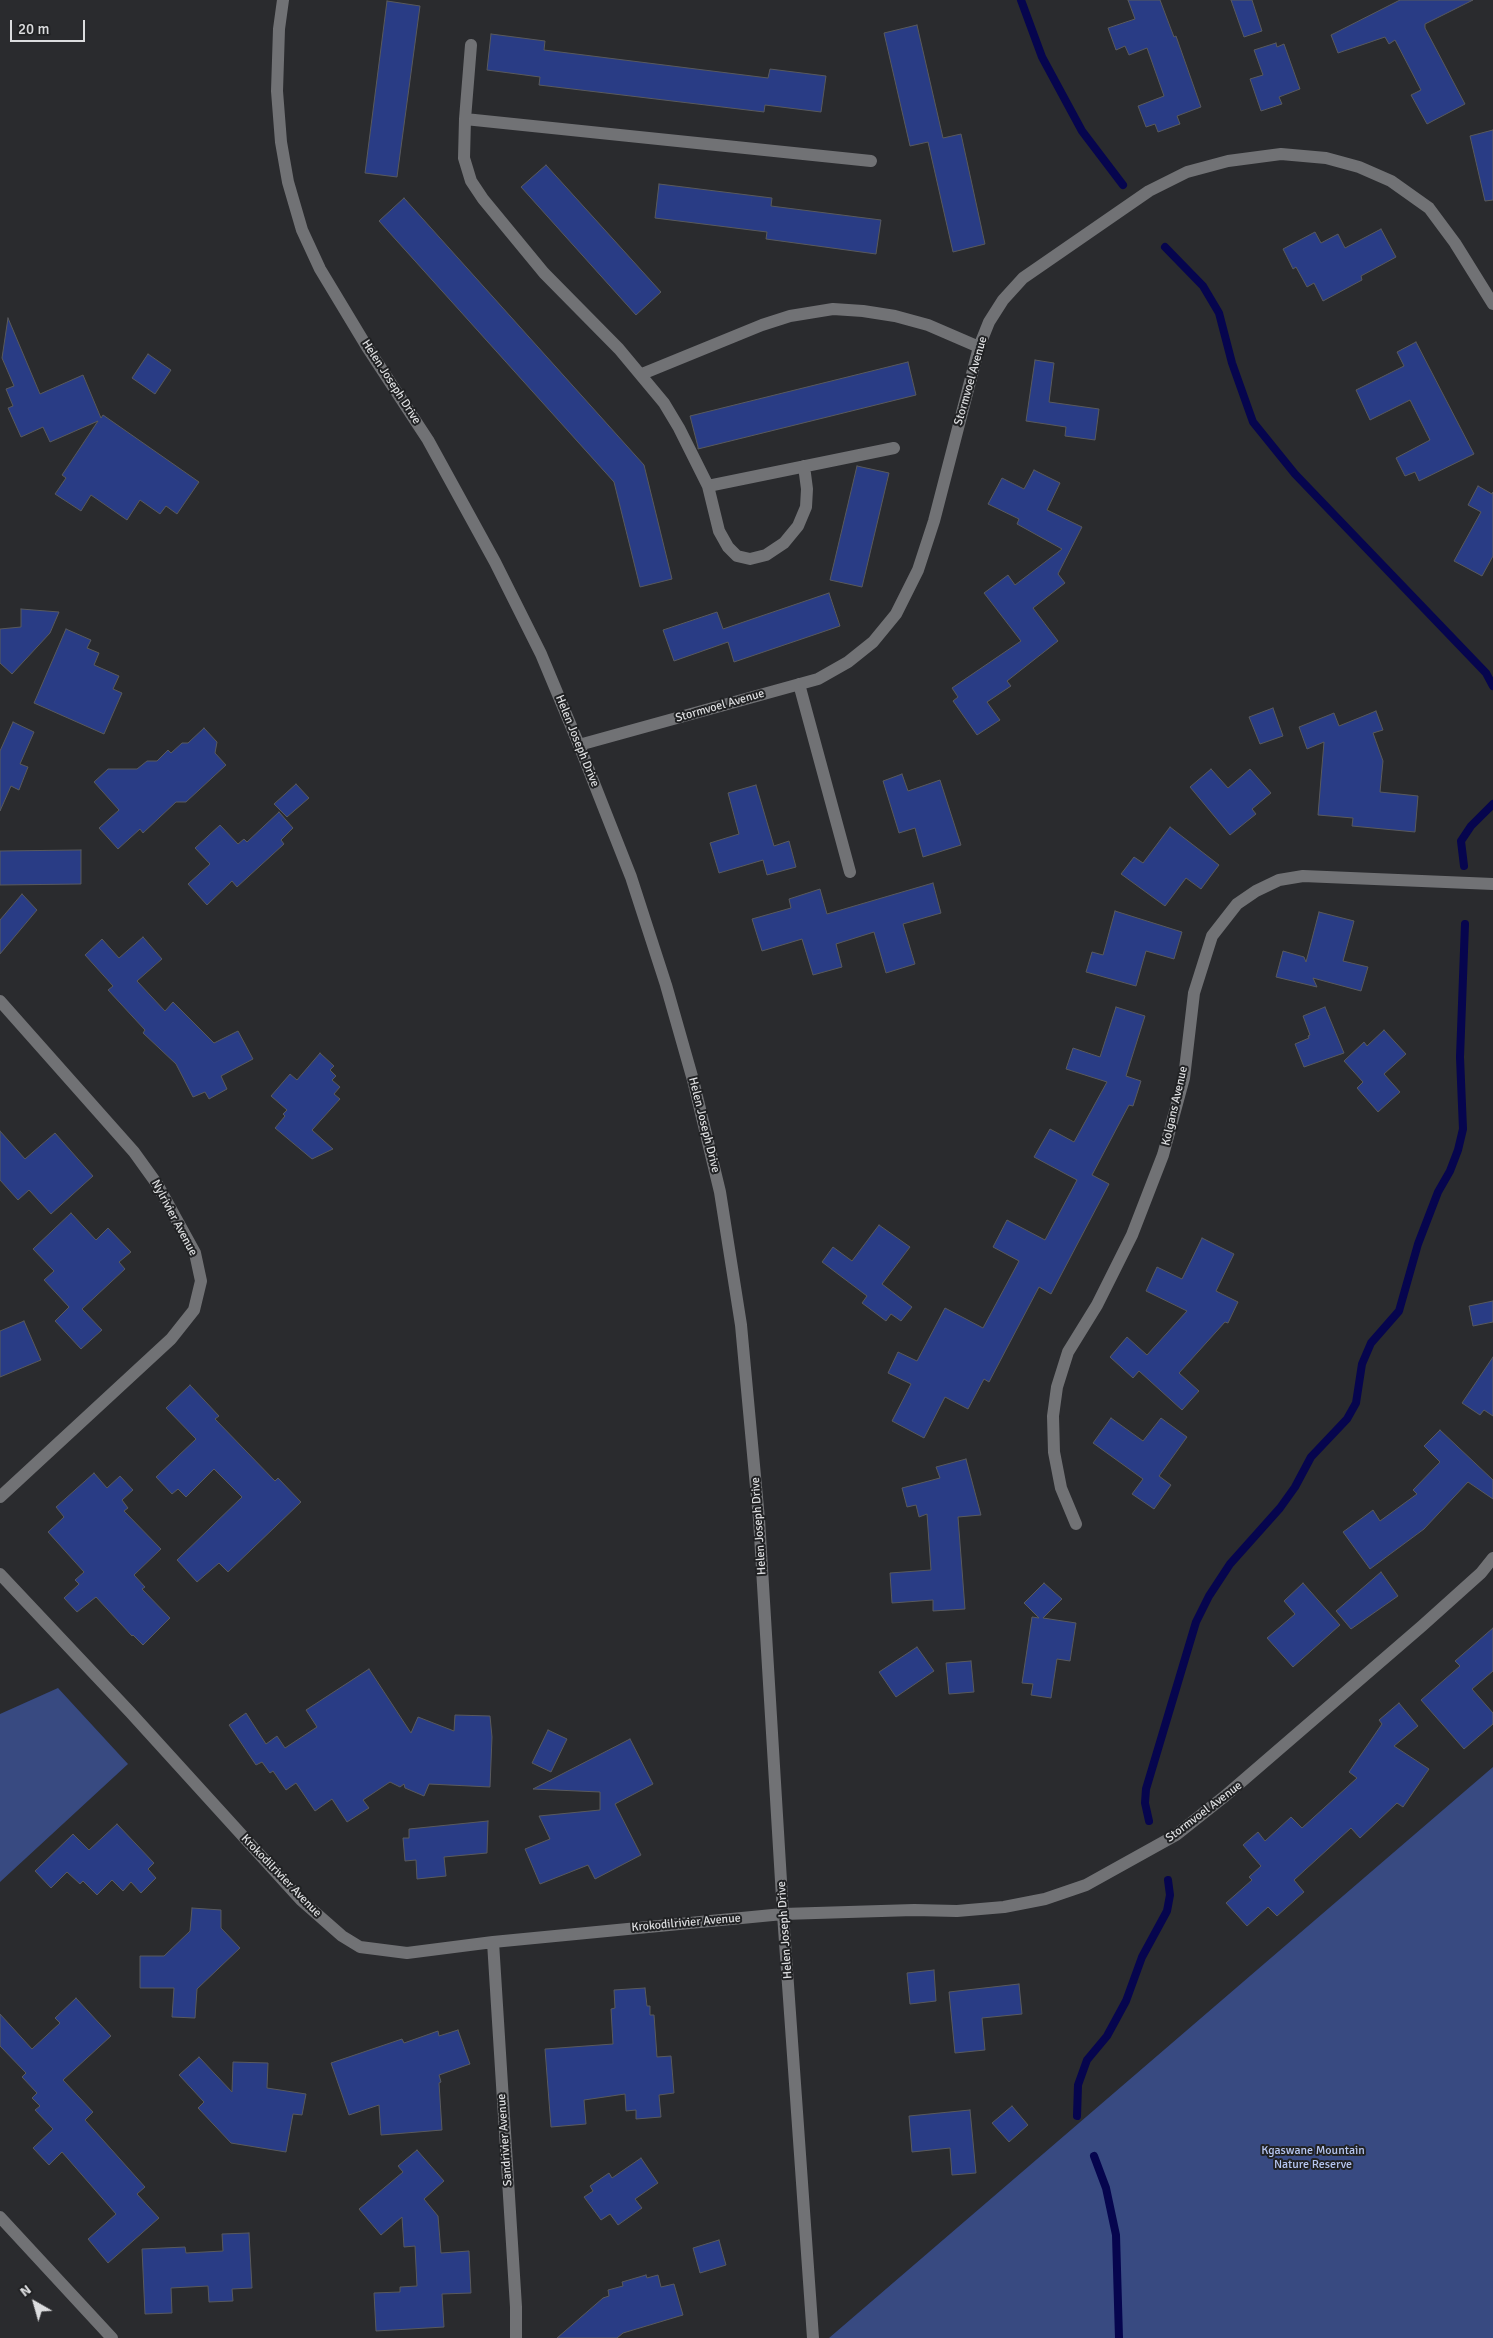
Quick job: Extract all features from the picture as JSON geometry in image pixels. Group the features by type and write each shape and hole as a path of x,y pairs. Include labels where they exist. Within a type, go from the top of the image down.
{"street":[{"name":"Helen Joseph Drive","path":"283,0 279,29 278,91 281,142 288,182 302,230 320,269 367,347 428,440 495,562 541,654 631,877 666,985 693,1080 720,1192 741,1325 753,1453 813,2338"},
{"path":"471,45 464,158 471,181 483,199 544,273 642,374 679,428 708,486 719,531 728,547 738,556 750,560 766,555 784,543 798,526 806,507 807,488 804,466"},
{"path":"465,119 871,161"},
{"name":"Stormvoel Avenue","path":"579,745 818,679 848,662 874,642 896,614 918,570 934,522 979,347 989,322 1004,300 1023,278 1149,190 1196,170 1228,161 1281,154 1326,158 1359,167 1391,181 1429,208 1455,243 1492,300"},
{"path":"642,374 790,316 833,309 895,316 928,325 979,347"},
{"path":"708,486 894,448"},
{"path":"799,684 850,872"},
{"name":"Kolgans Avenue","path":"1076,1524 1061,1488 1054,1452 1053,1416 1057,1387 1068,1352 1097,1305 1123,1252 1163,1155 1184,1078 1194,993 1212,936 1216,929 1237,904 1256,891 1279,880 1295,877 1350,877 1493,884"},
{"name":"Nylrivier Avenue","path":"0,1001 134,1152 157,1184 195,1253 201,1281 194,1310 171,1340 0,1497"},
{"name":"Stormvoel Avenue","path":"783,1914 914,1910 957,1912 1004,1907 1045,1899 1086,1885 1176,1835 1225,1796 1415,1633 1481,1573 1493,1558"},
{"name":"Krokodilrivier Avenue","path":"0,1574 130,1712 301,1900 342,1936 360,1947 407,1953 493,1942 783,1914"},
{"name":"Sandrivier Avenue","path":"493,1942 516,2307 516,2338"},
{"path":"0,2217 112,2338"}],"green space":[{"path":"58,1688 128,1764 0,1882 0,1714"},
{"name":"Kgaswane Mountain Nature Reserve","path":"1493,1767 1493,2338 829,2338"}],"building":[{"path":"1128,0 1160,0 1174,37 1176,36 1201,107 1177,116 1180,124 1158,132 1155,124 1146,127 1138,106 1164,96 1147,48 1129,55 1125,46 1116,50 1108,28 1135,19"},
{"path":"1231,0 1252,0 1262,31 1244,37"},
{"path":"1400,0 1473,0 1425,24 1425,28 1465,104 1427,124 1411,95 1421,90 1395,40 1389,44 1385,37 1338,53 1331,35"},
{"path":"387,1 420,6 397,177 365,173"},
{"path":"917,25 943,138 961,134 985,244 953,252 928,142 910,146 884,33"},
{"path":"491,34 545,41 544,50 768,78 770,69 826,76 821,112 765,105 764,112 539,85 540,77 487,70"},
{"path":"1276,43 1277,47 1284,44 1300,89 1279,97 1282,104 1261,111 1250,79 1263,75 1254,50"},
{"path":"1493,130 1493,200 1485,201 1470,136"},
{"path":"546,165 661,292 636,315 521,187"},
{"path":"659,184 772,198 771,206 881,220 876,254 766,239 767,232 655,218"},
{"path":"404,198 644,465 672,579 640,587 614,482 379,221"},
{"path":"1381,229 1396,257 1361,276 1362,280 1323,301 1314,283 1307,287 1296,267 1293,269 1283,249 1315,232 1321,243 1338,234 1345,248"},
{"path":"8,318 40,394 83,375 101,418 103,415 199,482 177,514 166,506 160,514 140,500 127,520 91,495 81,511 55,494 66,478 62,475 98,421 50,442 43,427 21,437 8,408 13,406 6,389 14,386 2,358"},
{"path":"1416,342 1474,454 1419,481 1415,472 1405,476 1396,458 1430,440 1410,400 1370,420 1356,390 1404,366 1397,352"},
{"path":"148,354 171,370 155,394 132,378"},
{"path":"1035,360 1054,363 1049,402 1099,409 1095,440 1065,436 1066,427 1026,421"},
{"path":"908,362 916,395 698,449 690,416"},
{"path":"857,466 889,473 862,587 830,580"},
{"path":"1034,470 1060,483 1047,510 1082,527 1058,574 1065,583 1033,608 1058,641 1007,681 1011,686 987,702 1000,720 977,735 953,701 958,697 952,688 1021,641 984,593 1008,575 1015,585 1062,549 1017,524 1019,519 988,504 1002,478 1024,489"},
{"path":"1478,486 1492,494 1493,492 1493,556 1482,576 1454,561 1481,512 1468,505"},
{"path":"829,593 840,626 734,662 728,642 674,661 663,630 717,612 723,629"},
{"path":"21,609 59,612 50,633 12,674 0,663 0,629 21,627"},
{"path":"66,629 91,640 87,648 99,653 94,665 119,676 113,689 122,693 104,734 34,703"},
{"path":"1273,708 1283,736 1260,744 1249,717"},
{"path":"1376,711 1383,730 1373,733 1383,761 1380,792 1418,796 1415,832 1352,826 1353,818 1318,815 1324,742 1307,749 1299,727 1334,713 1339,726"},
{"path":"13,722 34,732 20,764 28,767 19,790 11,786 0,811 0,751"},
{"path":"204,728 217,742 215,753 226,765 186,802 176,802 143,833 140,829 118,849 99,828 119,810 94,782 108,769 137,769 147,761 157,761 168,750 171,753 182,743 188,743"},
{"path":"1211,769 1228,788 1250,769 1271,793 1252,809 1256,814 1230,835 1190,787"},
{"path":"902,774 908,791 940,780 961,845 923,857 915,828 899,833 883,781"},
{"path":"296,784 309,798 287,817 274,804"},
{"path":"756,785 774,846 789,841 796,867 767,875 763,860 719,873 710,843 739,834 728,793"},
{"path":"279,812 293,828 281,840 284,844 237,887 232,881 207,905 188,884 210,864 195,848 220,825 238,844 244,839 247,842"},
{"path":"1170,827 1219,865 1201,889 1186,878 1165,906 1121,874 1134,857 1143,863"},
{"path":"81,850 81,884 0,885 0,851"},
{"path":"933,883 941,913 903,924 915,964 886,973 874,932 836,944 842,967 813,975 802,939 762,951 752,919 791,908 789,899 820,889 827,914"},
{"path":"22,894 37,910 0,954 0,920"},
{"path":"1115,911 1182,932 1174,959 1146,951 1136,986 1086,972 1092,952 1103,955"},
{"path":"1319,912 1354,921 1343,961 1368,967 1361,991 1313,978 1317,987 1276,977 1283,951 1304,957 1306,962"},
{"path":"143,937 162,959 137,981 165,1011 173,1002 214,1043 238,1031 253,1059 221,1076 227,1089 209,1099 205,1092 193,1097 176,1064 143,1033 145,1030 108,990 113,986 85,955 102,939 119,958"},
{"path":"1116,1007 1145,1016 1126,1076 1141,1081 1133,1106 1129,1105 1092,1175 1109,1184 1051,1294 1039,1287 989,1382 984,1379 968,1409 945,1397 924,1438 892,1421 911,1384 888,1373 898,1352 917,1361 945,1308 983,1328 1019,1261 993,1247 1007,1220 1045,1240 1077,1180 1034,1157 1050,1129 1074,1142 1107,1082 1066,1069 1073,1048 1100,1057"},
{"path":"1325,1007 1344,1053 1304,1067 1295,1044 1309,1038 1308,1036 1310,1035 1303,1016"},
{"path":"1384,1030 1406,1054 1384,1074 1400,1092 1378,1112 1357,1088 1363,1082 1344,1061 1364,1042 1367,1046"},
{"path":"320,1053 334,1066 330,1070 336,1076 332,1080 340,1087 334,1094 340,1099 312,1130 333,1149 312,1159 275,1128 285,1116 283,1114 287,1110 271,1096 290,1074 297,1080"},
{"path":"0,1131 25,1159 55,1133 93,1176 51,1214 29,1190 18,1200 0,1180"},
{"path":"71,1213 96,1240 108,1228 131,1252 119,1262 125,1269 82,1309 102,1330 81,1349 55,1321 69,1307 44,1280 54,1271 33,1249"},
{"path":"879,1225 910,1247 882,1284 912,1307 901,1321 891,1314 886,1321 862,1303 867,1296 822,1262 833,1247 852,1261"},
{"path":"1202,1238 1234,1254 1216,1291 1238,1302 1228,1323 1225,1322 1179,1373 1199,1391 1182,1410 1139,1371 1133,1378 1110,1357 1127,1337 1147,1355 1187,1311 1146,1291 1157,1267 1182,1279"},
{"path":"1493,1301 1493,1322 1473,1326 1469,1306"},
{"path":"24,1321 41,1360 0,1377 0,1331"},
{"path":"1493,1357 1493,1416 1484,1410 1480,1415 1462,1403"},
{"path":"190,1385 219,1416 215,1419 275,1481 278,1478 301,1502 228,1572 219,1563 197,1582 177,1560 242,1497 214,1469 186,1497 178,1489 172,1494 156,1477 196,1439 166,1408"},
{"path":"1111,1418 1143,1441 1161,1418 1187,1437 1159,1476 1171,1485 1154,1509 1132,1494 1143,1479 1093,1443"},
{"path":"1440,1430 1493,1480 1493,1499 1468,1482 1424,1529 1370,1569 1343,1532 1373,1510 1380,1521 1417,1494 1413,1490 1440,1462 1424,1446"},
{"path":"966,1459 981,1515 958,1517 965,1609 933,1611 933,1600 892,1603 890,1573 931,1570 927,1514 919,1517 916,1505 907,1507 902,1488 940,1478 936,1467"},
{"path":"94,1473 107,1488 120,1476 133,1490 122,1500 128,1508 124,1511 161,1549 134,1575 145,1587 142,1589 170,1618 143,1645 132,1636 96,1597 77,1612 64,1598 79,1584 75,1580 84,1572 48,1532 64,1517 56,1507"},
{"path":"1381,1572 1398,1596 1351,1629 1336,1611"},
{"path":"1044,1583 1062,1599 1043,1618 1076,1623 1070,1661 1057,1659 1051,1698 1031,1695 1033,1684 1022,1683 1032,1617 1039,1618 1024,1603"},
{"path":"1303,1583 1340,1625 1293,1667 1267,1638 1295,1614 1284,1601"},
{"path":"1493,1628 1493,1671 1472,1689 1493,1713 1493,1724 1464,1749 1421,1700 1460,1666 1455,1661"},
{"path":"917,1647 934,1671 896,1697 879,1672"},
{"path":"971,1661 974,1692 949,1694 946,1663"},
{"path":"369,1669 411,1733 418,1717 454,1731 455,1715 490,1716 492,1737 490,1787 429,1784 424,1796 405,1788 404,1784 400,1787 390,1782 363,1800 369,1808 347,1822 332,1799 315,1811 296,1783 286,1790 273,1771 270,1773 262,1762 256,1765 229,1725 246,1713 266,1744 277,1736 285,1748 317,1727 306,1710"},
{"path":"1399,1703 1418,1726 1394,1746 1429,1769 1403,1807 1397,1803 1360,1838 1351,1828 1294,1880 1304,1892 1277,1916 1268,1907 1247,1926 1226,1903 1252,1880 1249,1877 1261,1866 1243,1845 1258,1832 1265,1841 1291,1817 1302,1828 1357,1778 1349,1772 1382,1724 1379,1720"},
{"path":"548,1730 567,1739 551,1772 532,1763"},
{"path":"630,1739 653,1784 615,1804 641,1855 595,1879 588,1865 540,1884 525,1849 550,1839 539,1816 600,1810 600,1792 533,1789"},
{"path":"488,1821 487,1853 444,1857 446,1876 417,1879 416,1860 405,1861 403,1838 409,1838 409,1829"},
{"path":"117,1824 154,1863 148,1869 156,1878 141,1893 131,1882 123,1891 112,1880 97,1895 83,1881 80,1884 67,1872 51,1888 35,1871 73,1834 89,1850"},
{"path":"192,1908 221,1910 221,1928 240,1948 197,1989 195,2018 172,2017 174,1988 140,1988 140,1956 164,1956 190,1931"},
{"path":"934,1970 936,2001 910,2004 907,1973"},
{"path":"1019,1984 1022,2014 982,2018 985,2050 955,2053 949,1992"},
{"path":"645,1988 647,2006 650,2006 650,2015 654,2015 657,2057 671,2056 674,2093 659,2095 661,2117 636,2119 636,2110 626,2111 625,2094 584,2100 586,2124 551,2127 545,2049 613,2044 611,2009 615,2008 614,1990"},
{"path":"76,1998 111,2036 63,2080 93,2112 85,2120 145,2187 137,2194 159,2218 108,2263 88,2239 116,2214 62,2152 49,2165 33,2148 53,2129 35,2110 40,2106 32,2098 37,2093 22,2077 26,2073 0,2046 0,2014 32,2049 60,2023 55,2018"},
{"path":"458,2030 470,2064 439,2075 441,2082 439,2083 442,2130 381,2135 379,2105 349,2115 331,2063 402,2039 404,2043 438,2031 439,2036"},
{"path":"199,2057 232,2092 233,2062 268,2063 267,2088 306,2094 302,2115 293,2114 286,2152 231,2143 198,2108 204,2102 179,2075"},
{"path":"1012,2106 1028,2125 1009,2142 992,2123"},
{"path":"970,2110 976,2173 952,2175 950,2148 912,2152 909,2116"},
{"path":"417,2150 444,2181 424,2199 438,2216 441,2253 469,2251 471,2293 442,2294 444,2327 376,2331 374,2293 400,2292 400,2287 417,2286 415,2246 404,2247 402,2217 381,2235 359,2209 403,2172 398,2166"},
{"path":"641,2158 658,2183 635,2199 642,2208 618,2225 610,2214 601,2220 584,2197 593,2191 590,2186 609,2173 612,2178"},
{"path":"249,2233 252,2288 232,2289 233,2301 209,2302 208,2286 171,2288 172,2313 145,2314 142,2249 185,2247 186,2253 223,2251 222,2234"},
{"path":"719,2240 726,2265 700,2273 693,2248"},
{"path":"646,2275 647,2278 658,2275 661,2287 674,2284 683,2315 623,2333 617,2338 557,2338 603,2298 609,2296 608,2290 623,2286 622,2282"}],"waterway":[{"path":"1021,0 1042,57 1082,131 1123,185"},
{"path":"1165,247 1203,286 1219,313 1232,363 1253,422 1295,474 1486,673 1493,686"},
{"path":"1464,866 1461,841 1471,826 1493,804"},
{"path":"1149,1821 1145,1803 1146,1789 1196,1622 1209,1596 1230,1564 1280,1508 1295,1487 1311,1457 1347,1419 1356,1403 1362,1364 1371,1343 1399,1311 1418,1244 1438,1192 1450,1171 1458,1150 1463,1129 1460,1057 1465,924"},
{"path":"1077,2116 1078,2085 1087,2060 1107,2036 1126,2001 1142,1957 1167,1911 1170,1895 1168,1880"},
{"path":"1094,2156 1106,2188 1116,2235 1119,2338"}]}
